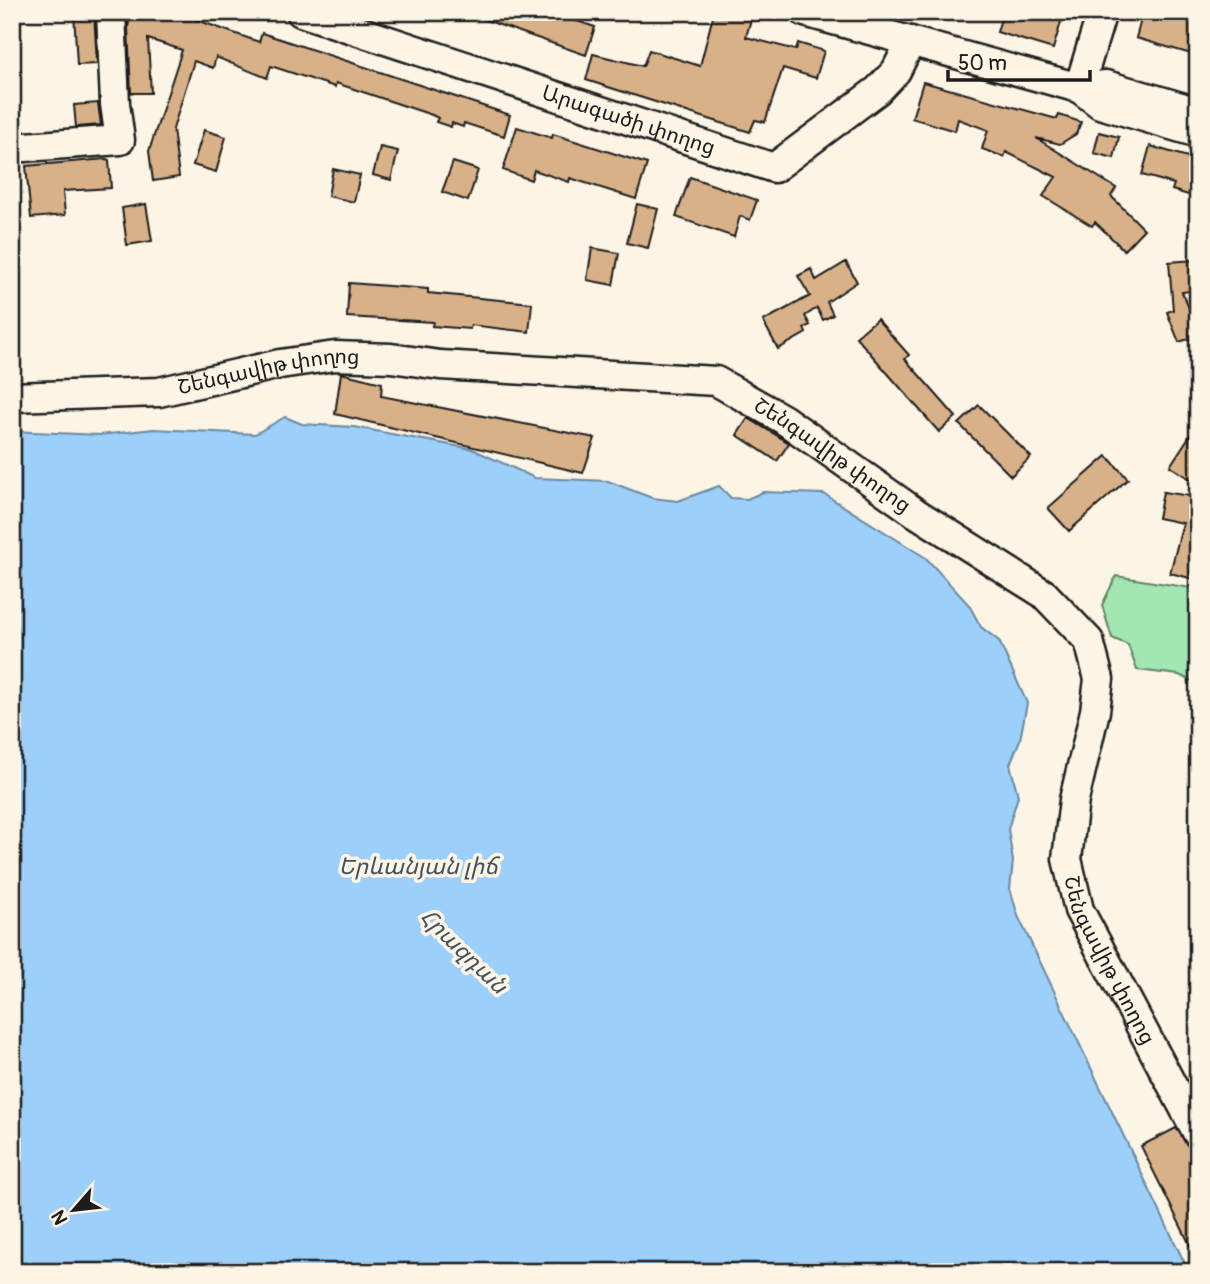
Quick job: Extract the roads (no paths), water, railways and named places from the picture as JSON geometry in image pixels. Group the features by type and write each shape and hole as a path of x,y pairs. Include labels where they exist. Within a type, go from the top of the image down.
{"street":[{"path":"12,148 120,140 115,104 111,12"},
{"name":"Արագածի փողոց","path":"301,12 774,168 878,90 895,71 911,41"},
{"path":"806,12 1079,88 1100,104 1198,133"},
{"path":"1079,88 1102,12"},
{"path":"1079,88 1106,85 1198,112"},
{"name":"Շենգավիթ փողոց","path":"12,397 159,392 280,364 335,356 391,358 440,366 716,381 783,419 916,513 1044,594 1089,642 1099,679 1069,832 1069,880 1079,911 1198,1134"}],"water":[{"name":"Երևանյան լիճ","path":"285,417 302,424 354,427 472,449 535,478 608,481 652,498 678,501 719,486 731,498 747,499 763,492 824,494 926,558 969,605 981,627 999,641 1027,703 1020,740 1010,764 1018,796 1008,829 1013,861 1010,889 1018,916 1189,1272 12,1272 12,431 100,435 154,429 255,434"}],"water label":[{"name":"Հրազդան","path":"464,951"}]}
